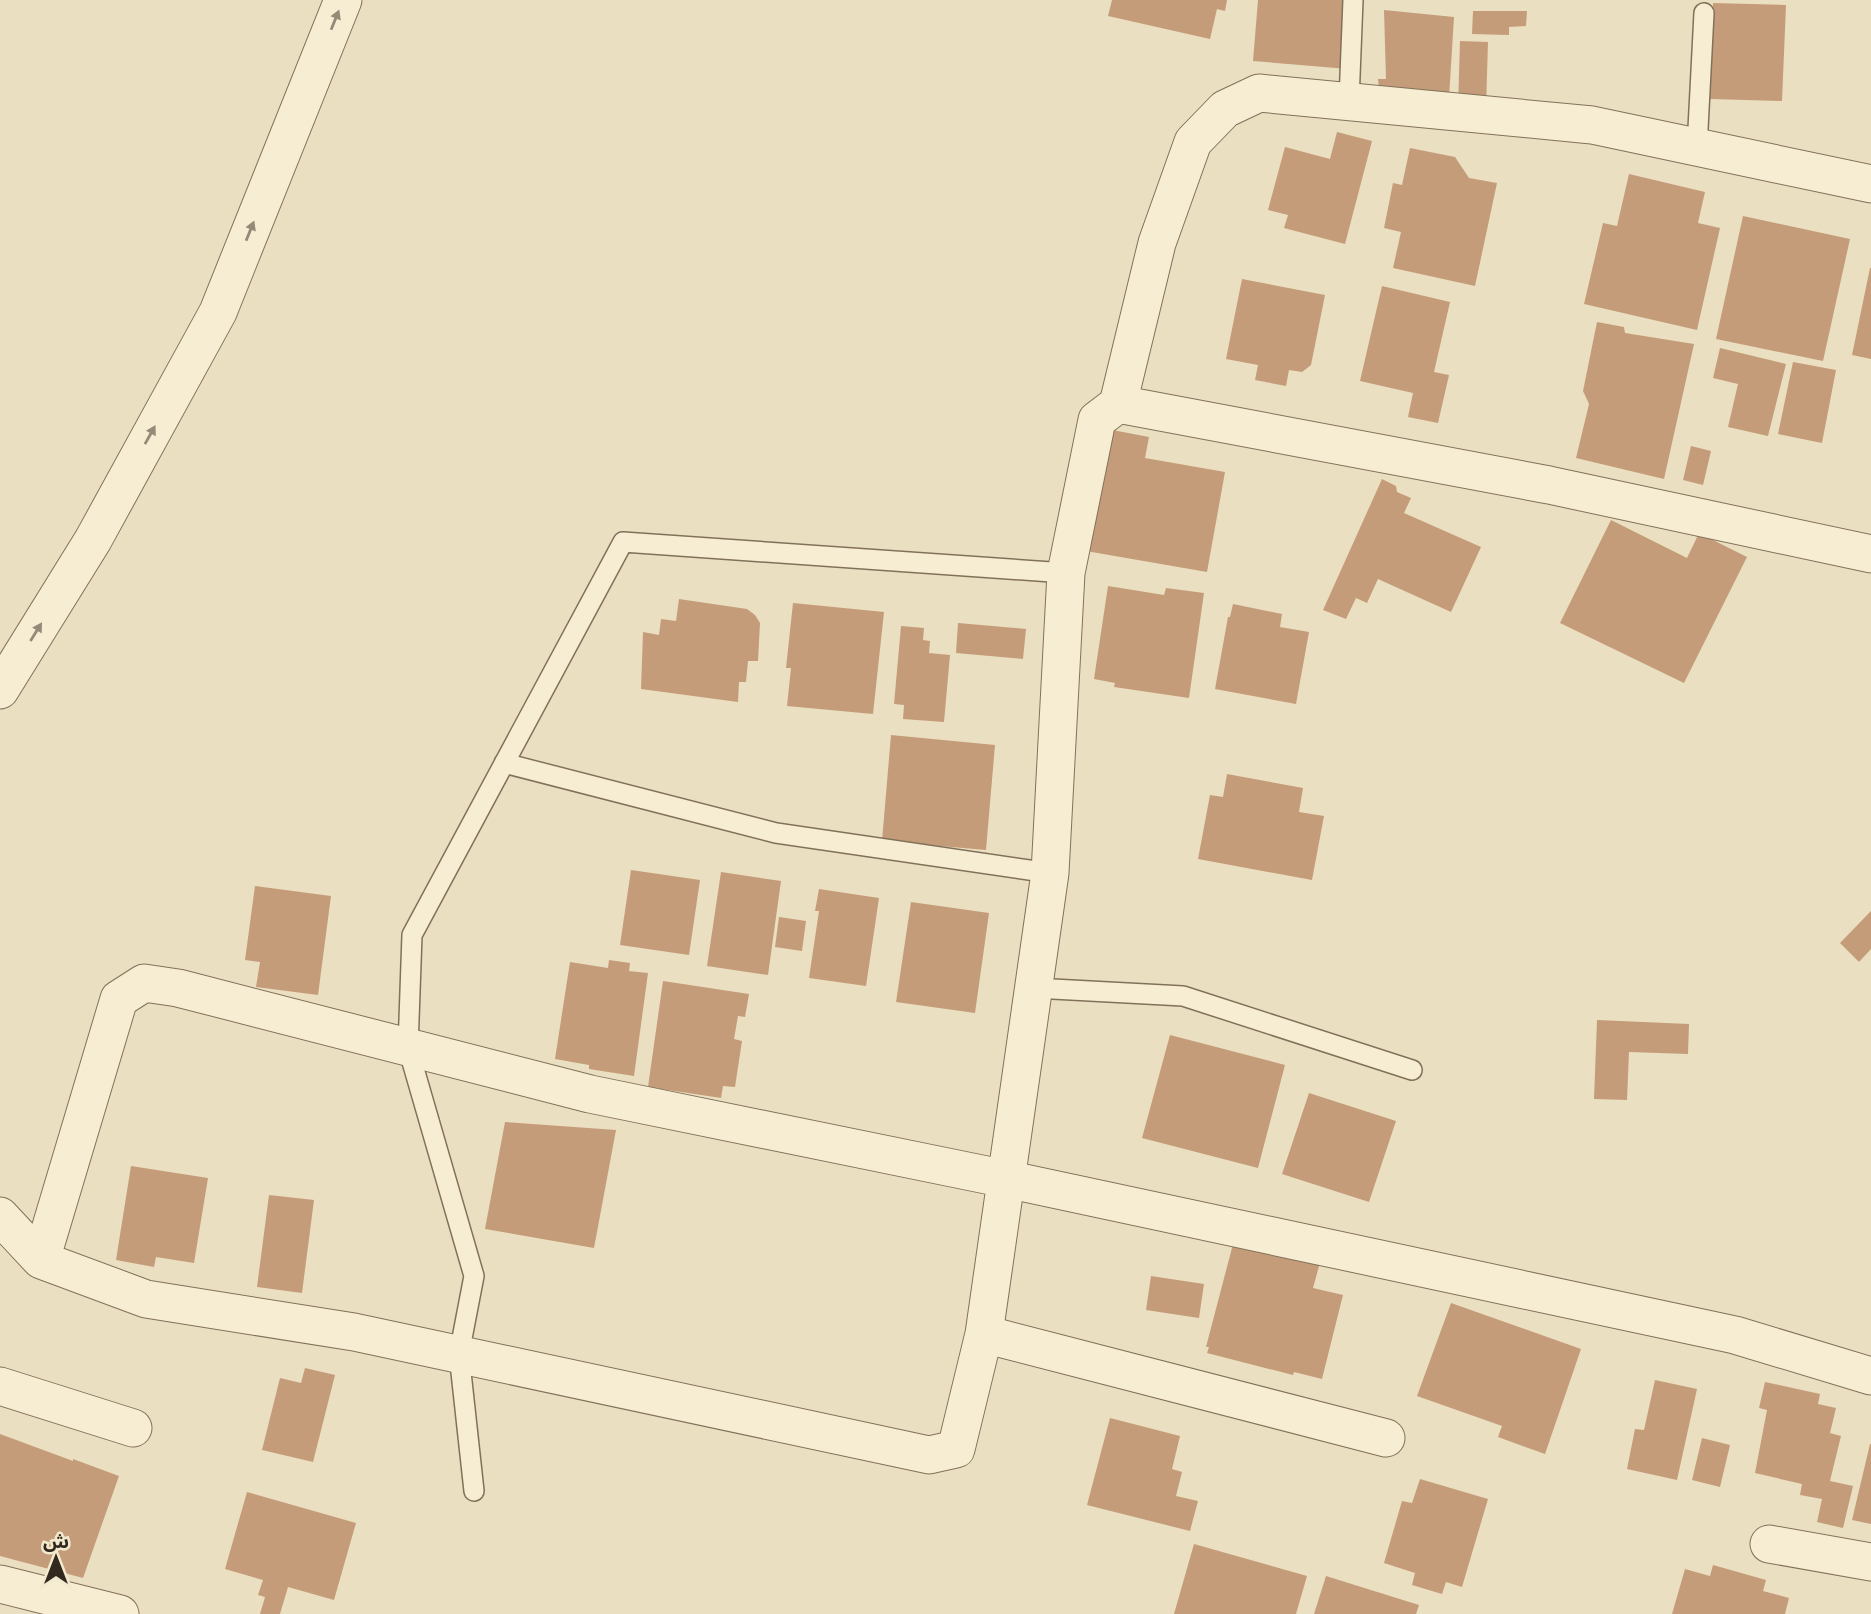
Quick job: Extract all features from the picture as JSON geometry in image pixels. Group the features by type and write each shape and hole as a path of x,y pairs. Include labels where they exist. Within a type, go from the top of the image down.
{"street":[{"path":"0,690 93,540 218,312 343,0"},
{"path":"0,1216 41,1260 146,1299 354,1332 929,1455 956,1449 984,1334 1051,873 1066,573 1097,420 1118,404 1157,243 1193,142 1225,109 1259,93 1592,125 1871,184"},
{"path":"1118,404 1549,485 1871,554"},
{"path":"41,1260 119,999 144,982 178,988 590,1094 1006,1179 1735,1335 1871,1376"},
{"path":"984,1334 1387,1438"},
{"path":"0,1387 133,1428"},
{"path":"1769,1544 1871,1562"},
{"path":"0,1584 120,1614"}],"lane":[{"path":"1349,101 1353,0"},
{"path":"1697,148 1704,13"},
{"path":"474,1491 459,1354 474,1276 408,1048 412,935 622,542 1066,573"},
{"path":"504,763 776,833 1051,873"},
{"path":"1034,988 1183,996 1412,1070"}],"building":[{"path":"1112,0 1227,0 1225,11 1217,9 1210,39 1108,16"},
{"path":"1258,0 1354,0 1348,69 1253,61"},
{"path":"1713,3 1786,5 1782,101 1710,99"},
{"path":"1384,10 1454,17 1449,98 1379,89 1378,79 1386,79"},
{"path":"1473,11 1527,11 1526,26 1509,27 1509,35 1472,34"},
{"path":"1460,41 1488,42 1486,108 1458,107"},
{"path":"1337,132 1372,141 1345,244 1284,228 1288,215 1268,210 1285,147 1330,159"},
{"path":"1410,148 1455,157 1469,178 1497,183 1475,286 1393,268 1401,232 1384,228 1393,183 1402,185"},
{"path":"1629,174 1705,192 1698,223 1720,228 1697,330 1584,304 1603,223 1617,226"},
{"path":"1743,216 1850,239 1823,361 1716,339"},
{"path":"1871,268 1871,359 1852,355"},
{"path":"1242,279 1325,295 1311,365 1302,372 1289,370 1286,386 1255,380 1258,365 1226,359"},
{"path":"1382,286 1450,302 1434,372 1449,375 1438,423 1408,417 1413,393 1360,381"},
{"path":"1597,322 1624,327 1625,333 1694,344 1664,479 1576,458 1589,404 1583,391"},
{"path":"1720,348 1786,364 1768,436 1728,427 1738,384 1713,378"},
{"path":"1793,362 1836,370 1822,443 1778,434"},
{"path":"1107,429 1149,437 1145,458 1225,472 1207,572 1086,551"},
{"path":"1691,446 1711,451 1703,485 1683,480"},
{"path":"1382,479 1396,486 1397,492 1411,498 1404,513 1481,547 1451,612 1378,579 1367,603 1356,598 1346,619 1323,610"},
{"path":"1611,520 1687,558 1699,533 1747,557 1684,683 1560,623"},
{"path":"1108,586 1164,595 1166,588 1204,593 1189,698 1114,687 1115,683 1094,679"},
{"path":"679,599 747,609 760,623 758,661 748,661 746,682 739,682 738,702 641,689 643,632 659,635 661,619 676,621"},
{"path":"793,603 884,612 873,714 787,706 791,668 786,668"},
{"path":"1233,604 1282,614 1280,627 1309,632 1296,704 1215,689 1228,617"},
{"path":"958,623 1026,629 1023,659 956,653"},
{"path":"901,626 924,628 923,640 930,641 929,653 950,655 944,722 903,719 904,705 894,704"},
{"path":"891,735 995,745 986,850 882,841"},
{"path":"1227,774 1303,788 1299,812 1324,816 1312,880 1198,859 1210,795 1223,797"},
{"path":"631,870 700,880 689,955 620,945"},
{"path":"721,872 781,881 768,975 707,966"},
{"path":"255,886 331,896 318,995 256,987 260,962 245,960"},
{"path":"819,889 879,898 866,986 809,978 819,911 815,911"},
{"path":"911,902 989,913 975,1013 896,1002"},
{"path":"1871,911 1871,949 1859,962 1840,943"},
{"path":"779,917 806,921 802,951 775,947"},
{"path":"609,960 630,963 629,971 648,973 634,1076 589,1069 589,1065 555,1059 570,962 608,968"},
{"path":"663,981 749,994 745,1017 738,1016 734,1039 742,1041 735,1087 723,1086 721,1098 648,1087"},
{"path":"1597,1020 1689,1024 1688,1054 1629,1052 1627,1100 1594,1099"},
{"path":"1170,1035 1285,1065 1258,1168 1142,1138"},
{"path":"1309,1093 1396,1121 1369,1202 1282,1174"},
{"path":"505,1122 616,1130 594,1248 485,1229"},
{"path":"131,1166 208,1178 194,1263 156,1257 154,1267 116,1260"},
{"path":"269,1195 314,1200 302,1293 257,1287"},
{"path":"1233,1244 1321,1259 1313,1288 1343,1295 1322,1379 1294,1372 1293,1375 1207,1353 1209,1347 1206,1347"},
{"path":"1151,1276 1204,1284 1199,1318 1146,1310"},
{"path":"1451,1303 1581,1349 1545,1454 1498,1437 1502,1426 1417,1396"},
{"path":"305,1368 335,1375 313,1462 262,1450 280,1378 301,1383"},
{"path":"1655,1380 1697,1389 1677,1480 1627,1469 1635,1429 1644,1430"},
{"path":"1765,1382 1820,1394 1818,1404 1836,1408 1830,1433 1841,1436 1830,1481 1853,1486 1843,1528 1817,1522 1822,1499 1800,1495 1802,1484 1755,1473 1767,1410 1759,1408"},
{"path":"1110,1418 1180,1436 1172,1469 1182,1472 1176,1496 1198,1501 1190,1531 1087,1505"},
{"path":"0,1434 119,1476 83,1578 0,1556"},
{"path":"1702,1438 1730,1445 1720,1487 1692,1480"},
{"path":"1871,1444 1871,1524 1852,1520"},
{"path":"1420,1479 1488,1499 1462,1587 1446,1582 1442,1594 1412,1585 1415,1573 1384,1563 1402,1501 1412,1503"},
{"path":"247,1492 356,1523 334,1600 288,1587 280,1614 260,1614 265,1597 258,1595 263,1580 225,1569"},
{"path":"1194,1544 1307,1576 1296,1614 1174,1614"},
{"path":"1713,1565 1766,1580 1763,1591 1789,1598 1785,1614 1672,1614 1685,1569 1710,1576"},
{"path":"1326,1576 1419,1605 1416,1614 1314,1614"}]}
